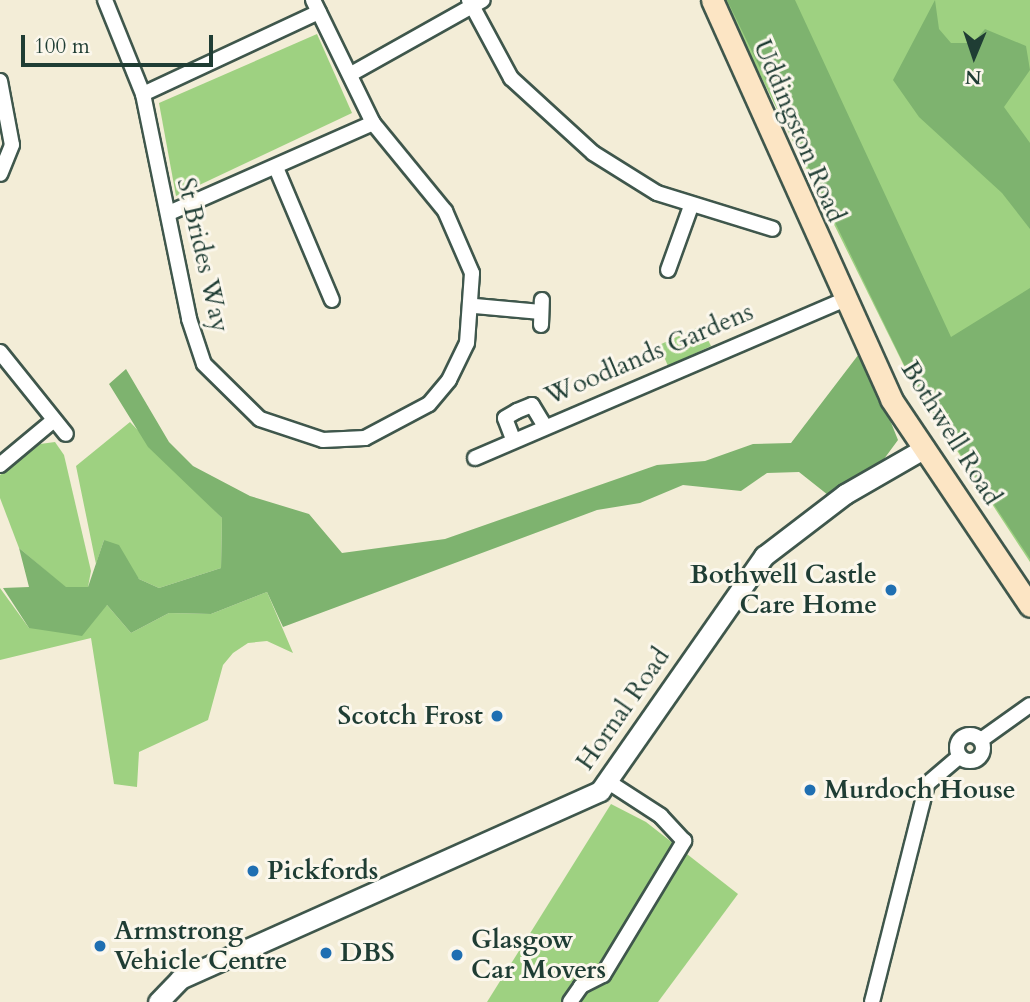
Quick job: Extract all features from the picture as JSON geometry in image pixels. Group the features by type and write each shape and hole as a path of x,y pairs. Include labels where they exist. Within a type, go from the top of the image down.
{"main road":[{"name":"Uddingston Road","path":"712,0 818,245"},
{"name":"Bothwell Road","path":"818,245 891,399 1030,606"}],"street":[{"name":"St Brides Way","path":"105,0 143,94 204,364 260,419 291,432 365,438 429,404 460,360 475,306 462,241 373,123 351,74"},
{"path":"143,94 316,6 351,74 475,2 511,78 548,118 635,181 691,205 773,229"},
{"path":"0,81 12,145 0,174"},
{"path":"169,214 277,170 373,123"},
{"path":"277,170 333,300"},
{"path":"668,270 691,205"},
{"name":"Woodlands Gardens","path":"475,458 544,425 843,300"},
{"path":"475,306 541,312"},
{"path":"0,352 66,434"},
{"path":"513,439 505,418 517,411 532,405 544,425"},
{"path":"0,465 54,420"},
{"name":"Hornal Road","path":"158,999 180,979 600,791 764,556 845,495 925,448"},
{"path":"872,1002 878,966 927,784 960,756 977,759 981,740 1030,705"},
{"path":"570,1002 581,986 603,975 684,841 661,816 607,781"}],"green space":[{"path":"723,0 1030,0 1030,562 912,382"},
{"path":"727,0 795,0 951,337 1030,288 1030,559 912,381"},
{"path":"935,0 939,29 951,43 973,43 985,29 1026,46 1030,70 1004,107 1030,143 1030,229 1002,193 919,117 893,80"},
{"path":"317,34 352,113 176,196 159,103"},
{"path":"701,326 711,346 668,366 659,345"},
{"path":"862,350 898,440 884,459 828,495 799,472 767,473 741,491 683,485 640,503 597,510 283,627 267,592 211,614 169,613 131,633 107,605 82,636 29,628 3,588 29,587 19,548 66,587 88,587 104,540 119,545 139,579 159,588 221,568 222,518 148,447 109,384 126,369 169,442 193,466 250,496 309,514 342,553 445,539 657,465 705,461 753,444 791,443"},
{"path":"130,422 222,518 221,568 159,588 139,579 104,540 96,564 76,466"},
{"path":"55,442 64,455 91,571 88,587 66,588 19,548 0,498 0,475 40,444"},
{"path":"0,588 29,628 107,605 131,633 169,613 211,614 267,592 293,653 267,641 248,643 233,653 223,665 208,720 139,752 137,787 114,784 91,638 0,660"},
{"path":"611,804 646,822 738,894 658,1002 487,1002"}],"place":[{"name":"Bothwell Castle Care Home","path":"891,590"},
{"name":"Scotch Frost","path":"497,716"},
{"name":"Murdoch House","path":"810,790"},
{"name":"Pickfords","path":"253,871"},
{"name":"Armstrong Vehicle Centre","path":"100,946"},
{"name":"DBS","path":"326,953"},
{"name":"Glasgow Car Movers","path":"457,955"}]}
